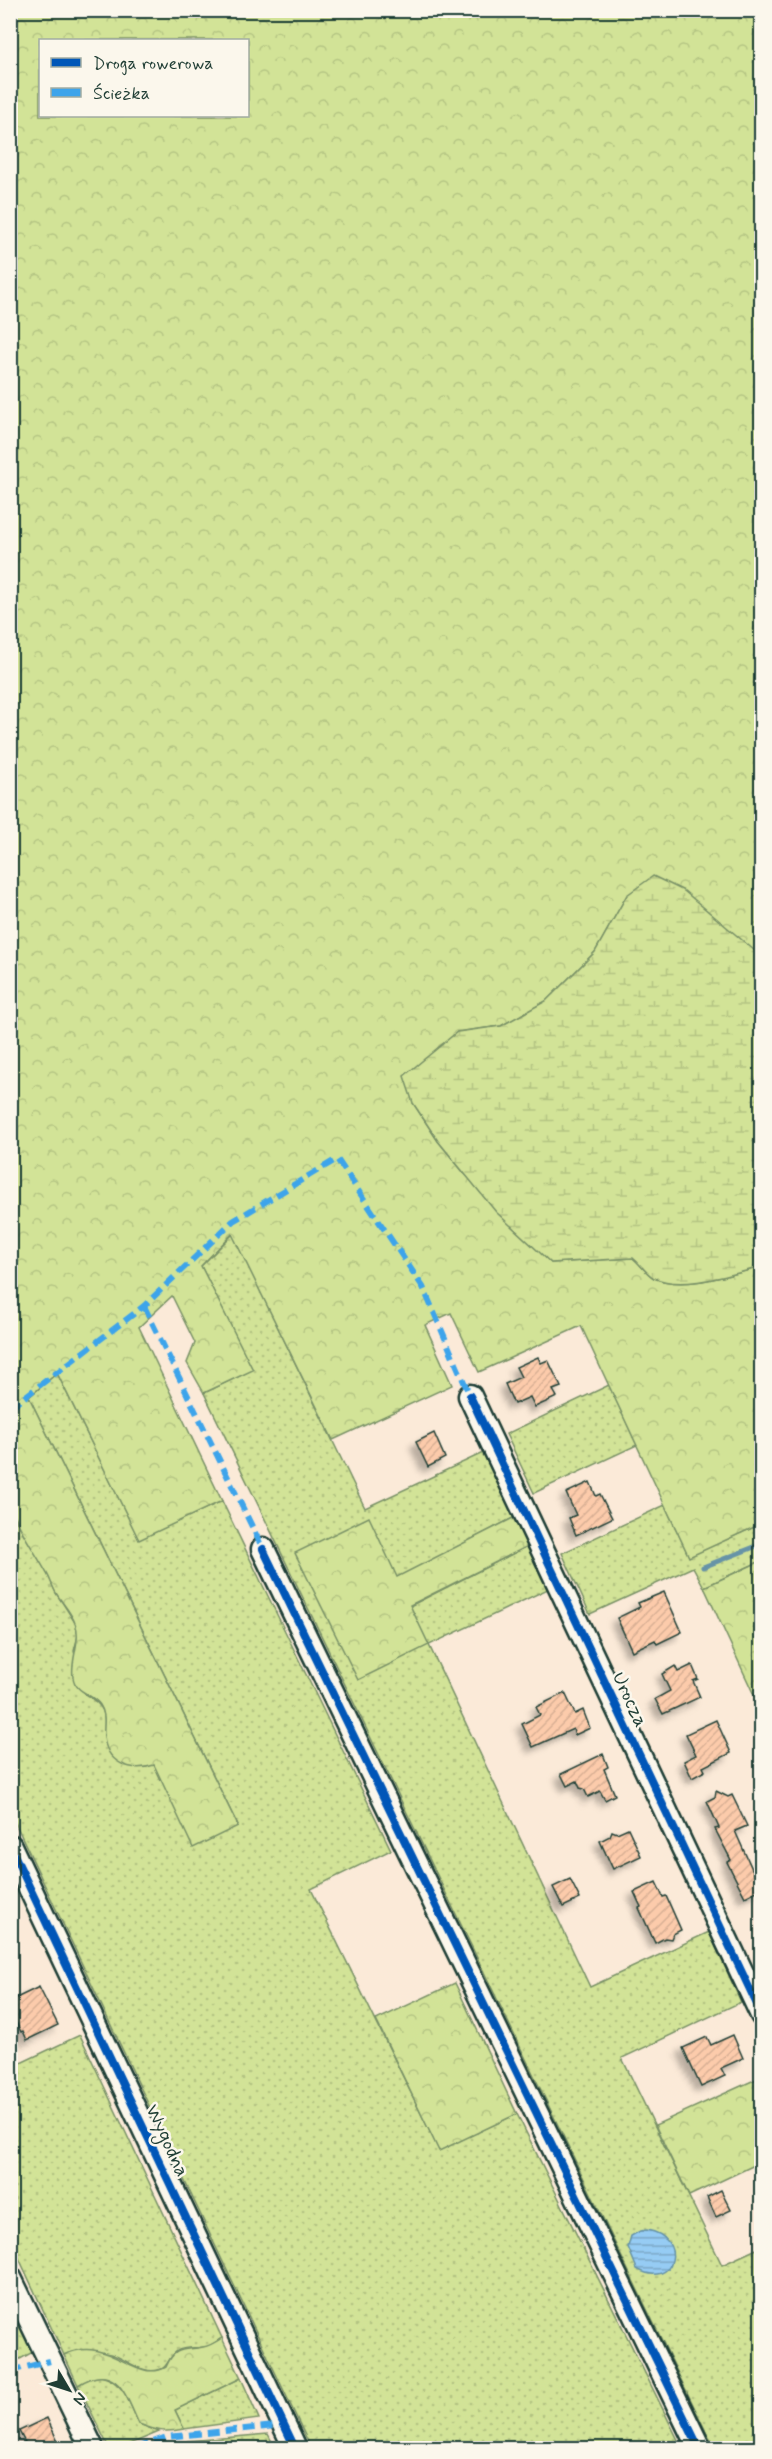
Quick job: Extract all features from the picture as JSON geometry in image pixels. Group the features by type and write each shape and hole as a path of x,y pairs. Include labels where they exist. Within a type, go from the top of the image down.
{"street":[{"name":"Urocza","path":"470,1396 762,2015"},
{"path":"262,1549 699,2448"},
{"name":"Wygodna","path":"10,1846 295,2448"},
{"path":"10,2278 92,2448"}],"green space":[{"path":"10,11 761,11 761,956 740,941 627,895 595,952 546,1001 501,1026 457,1032 413,1103 438,1141 464,1173 551,1263 633,1258 654,1278 679,1283 708,1280 761,1267 761,1524 689,1557 581,1326 479,1372 451,1313 425,1325 452,1385 333,1440 232,1234 201,1266 253,1370 204,1393 187,1363 195,1343 172,1296 139,1327 222,1501 139,1540 57,1373 29,1397 238,1826 193,1848 154,1765 137,1768 121,1764 109,1753 104,1736 102,1709 97,1701 77,1687 74,1682 73,1663 77,1643 75,1623 56,1593 11,1503"},
{"path":"653,876 684,891 761,956 761,1267 693,1282 666,1282 654,1278 633,1258 551,1263 496,1212 438,1141 413,1103 404,1076 457,1032 501,1026 546,1001 595,952 627,895"},
{"path":"233,1234 365,1508 485,1452 515,1517 397,1578 410,1606 528,1546 548,1589 429,1645 590,1987 709,1932 741,2002 622,2058 722,2265 761,2247 761,2448 714,2448 204,1393 252,1370 201,1266"},
{"path":"57,1373 139,1539 222,1501 391,1850 311,1889 439,2150 517,2114 682,2448 311,2448 11,1814 10,1503 17,1522 76,1624 78,1636 74,1651 85,1694 97,1702 103,1710 104,1735 154,1765 238,1826 29,1397"},
{"path":"609,1385 637,1445 534,1493 506,1434"},
{"path":"665,1505 689,1556 761,1524 761,1561 704,1587 693,1567 590,1614 562,1553"},
{"path":"369,1517 397,1577 515,1517 528,1546 410,1605 429,1645 358,1680 295,1553"},
{"path":"761,1561 761,1710 704,1587"},
{"path":"455,1983 517,2114 439,2151 376,2020"},
{"path":"80,2035 222,2338 202,2348 180,2349 165,2367 159,2370 142,2369 116,2356 93,2351 64,2355 11,2241 10,2068"},
{"path":"761,2077 761,2162 689,2196 655,2125"},
{"path":"10,2304 33,2352 11,2364 10,2364"},
{"path":"222,2338 241,2378 175,2410 184,2429 171,2431 156,2430 139,2424 124,2393 111,2379 91,2378 78,2385 64,2355 80,2350 94,2350 143,2370 155,2371 166,2367 173,2355 181,2350 208,2346"},
{"path":"101,2376 116,2384 126,2395 139,2424 159,2432 121,2448 109,2448 78,2385 90,2377"},
{"path":"241,2378 259,2419 184,2429 175,2410"},
{"path":"268,2434 275,2448 192,2448 188,2441"}],"water":[{"path":"647,2230 660,2235 668,2242 672,2251 672,2260 668,2268 661,2273 650,2274 637,2269 628,2247 631,2236"}],"building":[{"path":"538,1357 541,1363 548,1360 561,1387 553,1390 557,1397 535,1407 530,1397 514,1404 505,1384 521,1377 516,1367"},
{"path":"434,1433 445,1458 428,1467 416,1442"},
{"path":"590,1482 596,1496 600,1494 612,1518 576,1535 569,1518 576,1515 566,1493"},
{"path":"664,1592 682,1632 657,1644 655,1640 632,1651 617,1618 640,1607 638,1603"},
{"path":"692,1665 698,1679 693,1681 700,1697 663,1714 655,1699 670,1691 662,1674 675,1666 678,1672"},
{"path":"565,1693 575,1714 583,1710 590,1728 575,1735 573,1729 533,1747 522,1724 540,1715 536,1707"},
{"path":"716,1720 731,1753 703,1767 705,1771 692,1778 684,1761 696,1755 686,1734"},
{"path":"603,1754 608,1767 604,1769 615,1795 605,1800 600,1791 588,1797 577,1781 567,1786 561,1774"},
{"path":"716,1791 728,1797 732,1795 747,1826 735,1831 761,1889 745,1897 727,1862 731,1860 715,1829 719,1828 707,1801 715,1797"},
{"path":"628,1828 641,1856 613,1869 600,1841 610,1836 612,1831 617,1833"},
{"path":"570,1879 580,1899 563,1907 553,1887"},
{"path":"656,1882 663,1897 666,1896 681,1930 673,1934 671,1939 665,1938 655,1943 634,1892"},
{"path":"39,1987 58,2025 27,2040 10,2010 10,2001"},
{"path":"733,2035 743,2058 721,2068 725,2076 701,2087 683,2048 707,2037 711,2045"},
{"path":"721,2190 731,2210 716,2217 707,2197"},
{"path":"47,2418 58,2442 54,2444 57,2448 28,2448 19,2431"}],"waterway":[{"path":"703,1567 762,1544"}],"marked path":[{"path":"10,1408 144,1306 233,1221 337,1159 423,1287 470,1396"},
{"path":"144,1306 263,1549"},
{"path":"10,2371 50,2361"},
{"path":"137,2448 167,2437 284,2425"}],"cycle path":[{"path":"470,1396 762,2015"},
{"path":"263,1549 699,2448"},
{"path":"10,1846 295,2448"}]}
